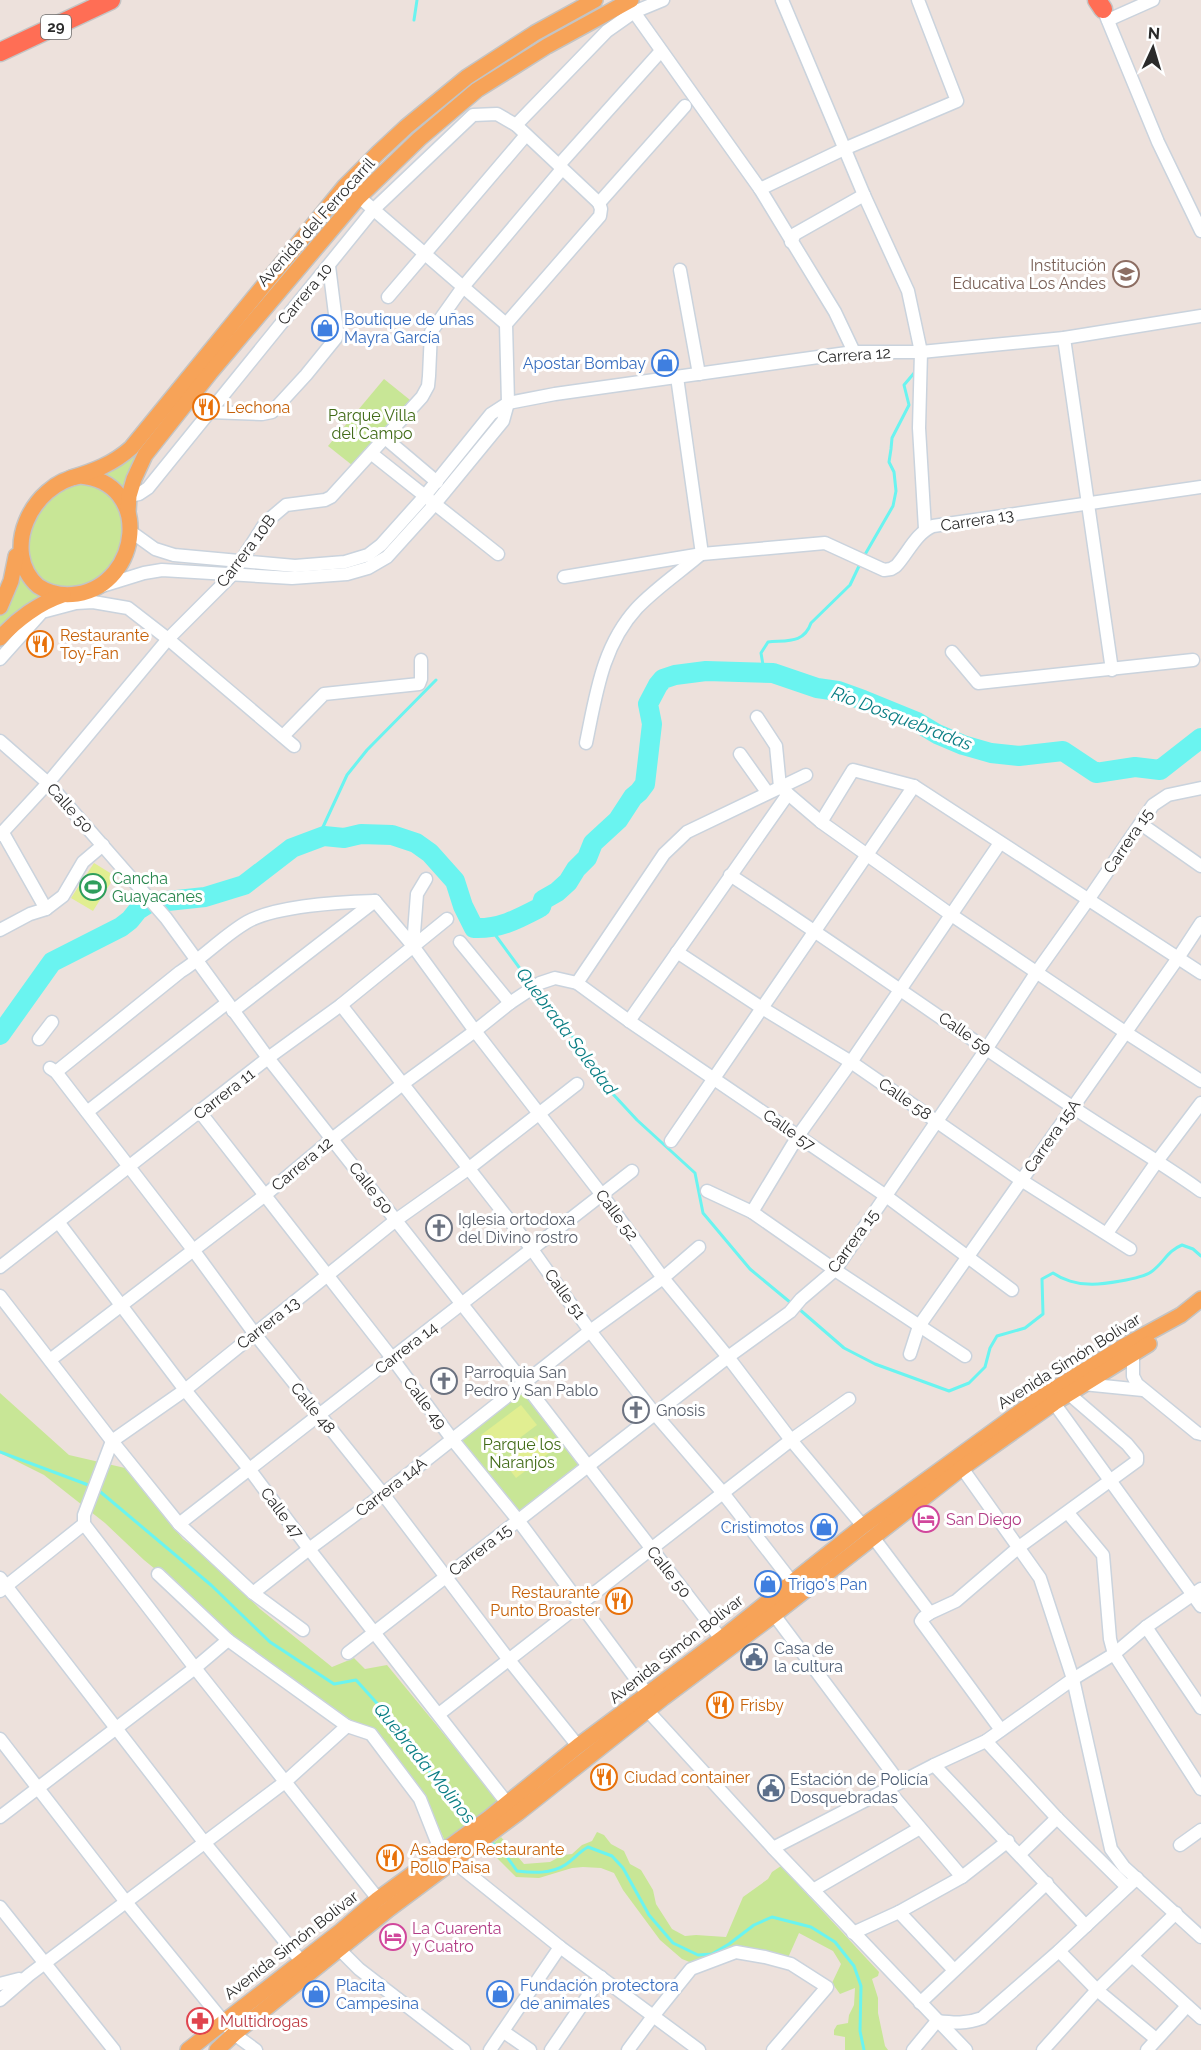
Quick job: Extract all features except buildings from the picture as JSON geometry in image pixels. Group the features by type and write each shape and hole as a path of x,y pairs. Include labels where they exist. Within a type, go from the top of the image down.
{"highway":[{"name":"29","path":"0,52 111,0"}],"main road":[{"name":"Avenida del Ferrocarril","path":"71,478 98,470 121,457 131,448 345,186 406,127 467,77 504,52 595,0"},
{"name":"Avenida del Ferrocarril","path":"128,512 129,496 139,466 154,443 359,197 419,139 477,90 547,46 632,6"},
{"path":"0,607 11,581 18,530 29,507 48,489 71,478 89,477 105,483 123,499 128,512 130,531 128,547 113,575 101,586 82,593 53,598 27,614 0,639"},
{"path":"16,556 23,571 34,583 48,591 63,595"},
{"name":"Avenida Simón Bolívar","path":"494,1822 507,1803 578,1746 724,1644 1035,1401 1126,1345 1181,1315 1201,1299"},
{"name":"Avenida Simón Bolívar","path":"770,1609 792,1582 1054,1403 1201,1311"},
{"name":"Avenida Simón Bolívar","path":"188,2050 378,1899 447,1856 648,1711 724,1644"},
{"name":"Avenida Simón Bolívar","path":"217,2050 340,1950 447,1856"},
{"path":"234,2034 301,1961"}],"street":[{"path":"508,403 506,324 600,216 601,209 599,203 516,124 632,6 663,0"},
{"path":"782,0 844,149 908,291 921,352 919,428 925,529"},
{"path":"760,189 844,149 957,101 918,0"},
{"path":"1153,0 1102,7 1158,142 1201,230"},
{"path":"632,6 661,51 760,189 835,312 854,352"},
{"name":"Carrera 10B","path":"1,834 48,783 168,639 232,575 266,522 286,505 331,497 422,397 428,386 431,332 463,287 561,167 661,51"},
{"path":"599,203 685,106"},
{"name":"Carrera 10","path":"129,496 139,494 148,488 374,209 473,116 497,114 516,124"},
{"path":"388,297 526,135"},
{"path":"791,242 795,234 864,195"},
{"path":"359,197 506,324"},
{"path":"209,412 262,414 272,412 313,366 336,338 329,266"},
{"path":"680,270 699,374"},
{"name":"Carrera 12","path":"101,586 162,570 292,578 346,568 381,545 437,482 491,414 508,403 555,394 854,352 921,352 1064,338 1201,316"},
{"path":"1064,338 1112,670"},
{"path":"586,743 598,682 609,650 637,608 702,554 676,377"},
{"name":"Carrera 12","path":"130,531 165,554 295,566 368,568 387,557 435,505 503,421 508,403"},
{"path":"385,438 437,482"},
{"path":"372,454 498,554"},
{"name":"Carrera 13","path":"564,577 702,554 825,543 885,570 891,569 902,560 925,529 933,526 1201,487"},
{"path":"0,659 42,612 76,603 111,603 128,608 294,746"},
{"path":"952,652 978,683 1193,660"},
{"path":"283,736 324,694 419,684 421,660"},
{"path":"757,717 776,746 784,790 821,822 1036,973 1201,1081"},
{"name":"Calle 50","path":"0,741 48,783 166,918 268,1059 525,1383 724,1644"},
{"path":"740,754 767,792"},
{"path":"821,822 853,770 914,786 1201,974"},
{"path":"629,1021 730,875 784,790 806,775"},
{"path":"671,1141 914,786"},
{"name":"Carrera 15","path":"348,1653 728,1357 790,1312 801,1299 835,1270 1153,805 1168,795 1201,788"},
{"path":"577,983 675,841 687,832 767,792 784,790"},
{"path":"1141,824 1201,866"},
{"path":"1,834 46,909"},
{"path":"752,1212 798,1136 851,1062 999,843"},
{"path":"0,930 30,914 46,909 63,896 83,862 103,845"},
{"name":"Calle 59","path":"730,875 816,931 1072,1107 1158,1160 1201,1191"},
{"path":"412,946 417,894 426,879"},
{"path":"197,962 230,933 263,915 319,905 375,901"},
{"path":"87,1112 375,901"},
{"name":"Calle 52","path":"375,901 412,946 663,1278 728,1357 791,1440 868,1532 1001,1730"},
{"name":"Carrera 11","path":"0,1267 340,1005 447,919"},
{"name":"Carrera 15A","path":"910,1354 919,1326 1201,923"},
{"path":"460,942 510,1003"},
{"name":"Calle 58","path":"677,952 762,1008 851,1062 1021,1180 1130,1249"},
{"name":"Calle 48","path":"197,962 180,972 53,1070 194,1251 254,1333 383,1494 509,1660 578,1746"},
{"name":"Carrera 12","path":"50,1360 194,1251 332,1139 510,1003 540,983 549,979 560,979"},
{"name":"Calle 57","path":"560,979 577,983 886,1196 1012,1290"},
{"name":"Calle 51","path":"340,1005 404,1083 655,1414 723,1493 792,1582"},
{"path":"39,1039 52,1022"},
{"name":"Carrera 13","path":"112,1441 185,1390 396,1220 468,1169 577,1084"},
{"path":"1107,1233 1201,1103"},
{"name":"Calle 49","path":"200,1112 392,1358 452,1439 518,1520 648,1695"},
{"name":"Carrera 14","path":"179,1524 632,1171"},
{"path":"707,1191 752,1212 964,1356"},
{"name":"Calle 47","path":"59,1223 185,1390 250,1470 507,1803"},
{"name":"Carrera 14A","path":"253,1593 590,1331 663,1278 699,1247"},
{"path":"0,1296 179,1524 253,1593 303,1630"},
{"path":"1133,1353 1133,1376 1137,1384 1201,1434"},
{"path":"1083,1384 1143,1390"},
{"path":"926,1617 956,1601 1019,1547 1068,1514 1137,1461 1137,1456 1127,1444 1069,1394"},
{"path":"439,1714 791,1440 849,1399"},
{"path":"1054,1403 1110,1481 1197,1592 1201,1606"},
{"path":"112,1441 84,1515 84,1524 378,1899"},
{"path":"962,1468 1040,1578 1058,1627 1073,1679 1111,1849 1124,1867 1201,1937"},
{"path":"1068,1514 1103,1555 1110,1639 1114,1654 1201,1790"},
{"path":"84,1524 2,1585 117,1727 204,1842 301,1961"},
{"path":"158,1574 228,1640 347,1726 371,1734 420,1799 447,1856 560,1947 699,2050"},
{"path":"773,1848 934,1764 986,1741 1073,1679 1114,1654 1146,1627 1197,1592"},
{"path":"770,1609 899,1782"},
{"path":"1146,1627 1201,1708"},
{"path":"0,1817 195,1668 228,1640"},
{"path":"648,1711 773,1848 966,2050"},
{"path":"0,2000 29,1975 285,1782 347,1726"},
{"path":"0,1739 126,1902 223,2021 234,2034 256,2050"},
{"path":"986,1741 1057,1818 1127,1887"},
{"path":"934,1764 1086,1926"},
{"path":"888,1790 962,1877"},
{"path":"1020,1854 1057,1818"},
{"path":"813,1890 920,1828"},
{"path":"1180,1845 1201,1830"},
{"path":"853,1933 899,1912 962,1877 1008,1841"},
{"path":"937,2020 957,2024 982,2018 1059,1951 1137,1878"},
{"path":"920,2003 1047,1882"},
{"path":"0,1907 114,2050"},
{"path":"899,1912 954,1970"},
{"path":"1043,2050 1097,1990 1176,1913"},
{"path":"490,2050 560,1947"},
{"path":"340,1950 359,1969 464,2050"},
{"path":"1059,1951 1097,1990 1155,2039"},
{"path":"628,2050 692,1969 736,1952 765,1956 790,1964 827,1987 773,2050"},
{"path":"1132,1956 1201,2018"},
{"path":"0,1984 29,1975"},
{"path":"551,2050 601,1977"},
{"path":"1148,2050 1155,2039 1186,2006"},
{"path":"913,2050 937,2020"},
{"path":"504,2032 530,2050"}],"green space":[{"name":"Parque Villa del Campo","path":"384,379 415,404 357,469 328,446"},
{"path":"143,434 155,443 145,455 118,569 0,638 0,607 5,596 18,530 71,478"},
{"name":"Cancha Guayacanes","path":"94,863 115,876 93,911 71,898"},
{"name":"Parque los Naranjos","path":"524,1383 588,1466 518,1520 452,1439"},
{"path":"0,1393 69,1455 125,1468 183,1539 207,1557 260,1609 332,1667 354,1658 365,1669 387,1665 498,1800 448,1848 425,1796 374,1729 351,1720 242,1644 208,1612 144,1560 105,1523 44,1475 0,1453"},
{"path":"521,1405 537,1425 497,1455 481,1435"},
{"path":"536,1436 549,1453 516,1478 503,1461"},
{"path":"597,1832 624,1851 630,1864 641,1870 653,1890 656,1904 672,1929 685,1936 726,1937 743,1897 784,1864 804,1891 879,1972 878,1976 872,1979 878,1998 878,2013 885,2046 888,2050 845,2050 845,2037 834,2035 834,2030 837,2025 848,2023 854,2005 855,1988 840,1994 832,1983 841,1964 833,1951 799,1933 787,1960 767,1953 692,1963 682,1959 660,1940 623,1890 614,1873 601,1868 583,1867 539,1878 516,1877 487,1848 501,1837 524,1864 550,1862 563,1855 572,1854 582,1845 592,1841"}],"waterway":[{"path":"414,20 417,0"},
{"path":"863,558 893,506 896,491 894,472 889,462 892,438 909,405 904,385 915,372"},
{"path":"760,671 763,665 761,653 768,642 794,640 804,635 811,623 850,585 860,564"},
{"name":"Río Dosquebradas","path":"0,1035 52,962 121,927 138,910 149,903 205,897 244,885 292,848 324,836 344,838 361,834 392,835 416,843 430,853 455,881 463,906 474,928 501,925 541,907 543,900 568,882 587,858 593,843 618,820 633,797 645,784 652,724 648,704 663,679 675,675 706,671 773,673 863,700 917,722 963,745 991,753 1019,756 1063,751 1096,773 1135,767 1160,770 1201,738"},
{"path":"317,840 347,775 367,750 436,680"},
{"name":"Quebrada Soledad","path":"491,929 532,985"},
{"name":"Quebrada Soledad","path":"537,990 590,1059 612,1093 637,1120 695,1173 703,1213 750,1269 791,1303"},
{"name":"Quebrada Soledad","path":"799,1309 844,1348 875,1364 949,1391 969,1383 985,1367 990,1348 997,1336 1025,1328 1043,1314 1042,1279 1053,1273 1066,1280 1094,1284 1146,1275 1173,1250 1182,1245 1193,1249 1201,1256"},
{"name":"Quebrada Molinos","path":"0,1452 91,1486"},
{"name":"Quebrada Molinos","path":"97,1489 211,1585 270,1642 334,1684 356,1680 401,1730 438,1784 473,1823"},
{"name":"Quebrada Molinos","path":"490,1841 505,1854 517,1871 554,1870 565,1865 588,1847 612,1856 623,1868 649,1915 673,1943 698,1955 712,1954 754,1925 772,1917 811,1927 835,1942 854,1966 861,1986 860,2031 864,2050"}],"place":[{"name":"Institución Educativa Los Andes","path":"1126,274"},
{"name":"Boutique de uñas Mayra García","path":"325,328"},
{"name":"Apostar Bombay","path":"665,363"},
{"name":"Lechona","path":"206,407"},
{"name":"Restaurante Toy-Fan","path":"40,644"},
{"name":"Cancha Guayacanes","path":"93,887"},
{"name":"Iglesia ortodoxa del Divino rostro","path":"439,1228"},
{"name":"Parroquia San Pedro y San Pablo","path":"444,1381"},
{"name":"Gnosis","path":"636,1410"},
{"name":"San Diego","path":"926,1519"},
{"name":"Cristimotos","path":"824,1527"},
{"name":"Trigo's Pan","path":"768,1584"},
{"name":"Restaurante Punto Broaster","path":"619,1601"},
{"name":"Casa de la cultura","path":"754,1657"},
{"name":"Frisby","path":"720,1705"},
{"name":"Ciudad container","path":"604,1777"},
{"name":"Estación de Policía Dosquebradas","path":"771,1788"},
{"name":"Asadero Restaurante Pollo Paisa","path":"390,1858"},
{"name":"La Cuarenta y Cuatro","path":"393,1937"},
{"name":"Placita Campesina","path":"316,1994"},
{"name":"Fundación protectora de animales","path":"500,1994"},
{"name":"Multidrogas","path":"200,2021"}]}
